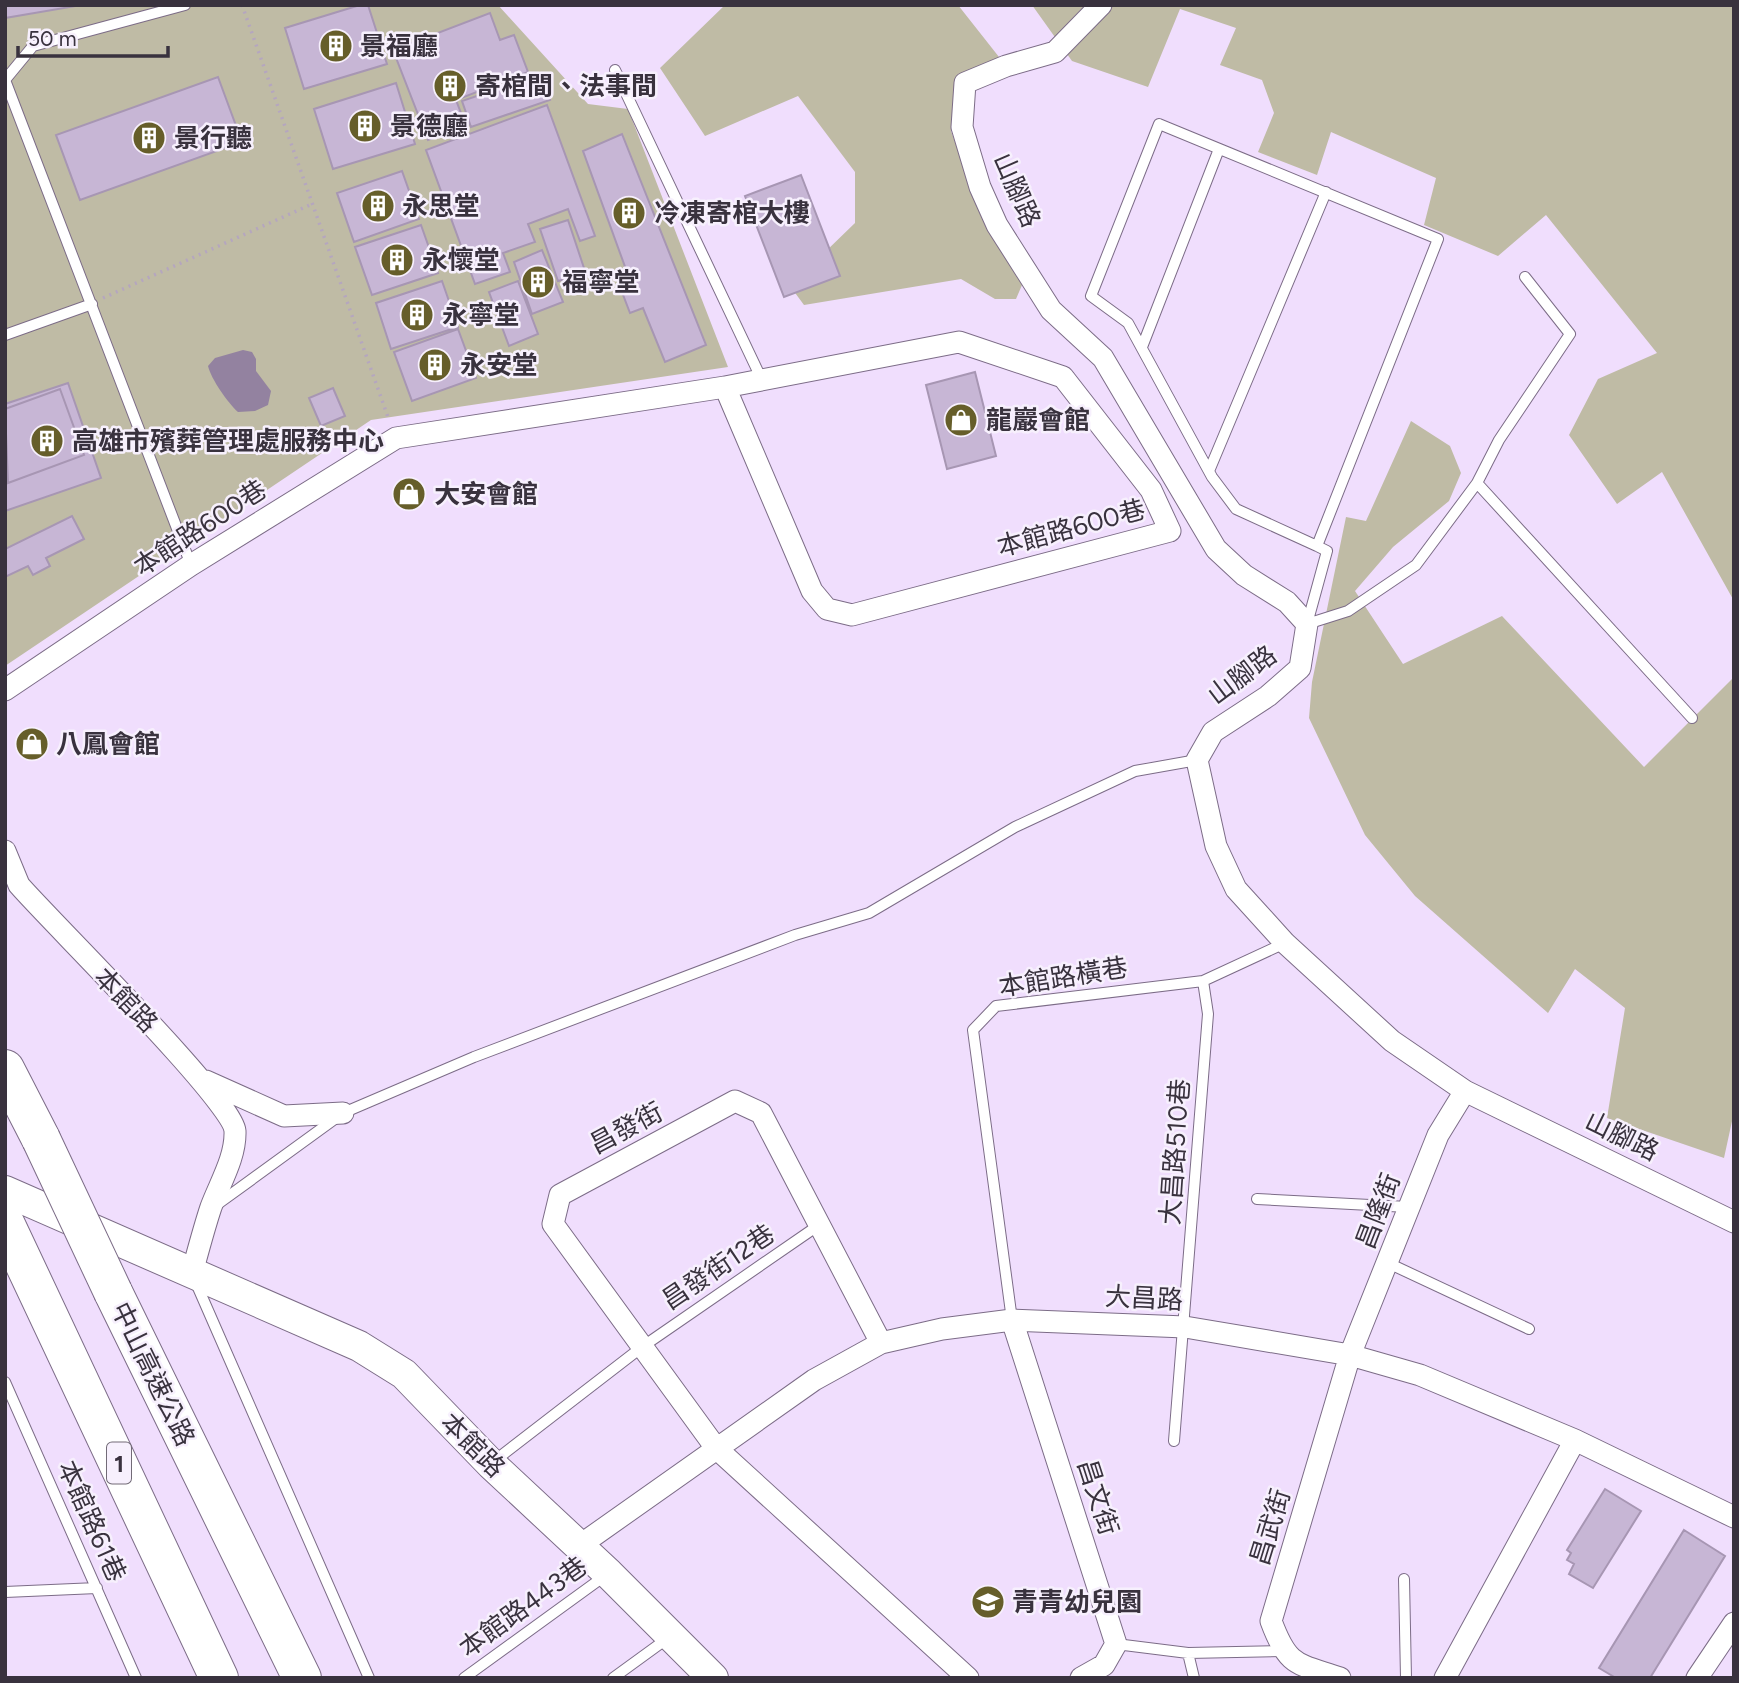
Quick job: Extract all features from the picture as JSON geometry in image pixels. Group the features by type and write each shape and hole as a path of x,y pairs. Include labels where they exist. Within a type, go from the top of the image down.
{"highway":[{"name":"中山高速公路","path":"5,1069 302,1678"},
{"name":"1","path":"11,1236 219,1678"}],"street":[{"name":"山腳路","path":"1101,5 1055,52 1006,65 965,83 962,127 980,187 997,225 1051,310 1103,358 1216,549 1244,575 1287,603 1307,624 1300,668 1268,696 1213,732 1197,760 1216,846 1236,889 1284,943 1392,1041 1465,1091 1734,1222"},
{"name":"本館路600巷","path":"5,690 191,565 396,438 725,387 958,342 1063,377 1151,490 1170,531 852,615 827,609 812,590 725,387"},
{"name":"本館路","path":"5,851 19,885 200,1078 228,1114 235,1128 234,1146 210,1209 192,1273"},
{"path":"200,1078 285,1116 343,1113"},
{"name":"昌隆街","path":"1350,1355 1438,1135 1465,1091"},
{"name":"昌發街","path":"716,1448 553,1224 560,1195 735,1101 761,1112 881,1343"},
{"name":"本館路","path":"5,1191 359,1346 404,1374 491,1464 579,1545 713,1678"},
{"name":"大昌路","path":"579,1545 814,1380 881,1343 942,1329 1012,1320 1185,1327 1350,1355 1420,1375 1575,1440 1734,1517"},
{"name":"昌文街","path":"1012,1320 1116,1644"},
{"name":"昌武街","path":"1293,1664 1271,1621 1350,1355"},
{"path":"1445,1678 1575,1440"},
{"path":"716,1448 968,1678"},
{"path":"1697,1678 1734,1623"},
{"path":"1081,1678 1104,1665 1116,1644"},
{"path":"1293,1664 1340,1678"}],"lane":[{"path":"185,5 33,46 5,80 191,565"},
{"path":"615,69 762,380"},
{"path":"1307,624 1327,551 1236,509 1209,471 1128,323 1091,296 1159,124 1438,239 1317,546"},
{"path":"1142,347 1219,149"},
{"path":"1209,471 1326,192"},
{"path":"1307,624 1348,611 1416,565 1477,483 1499,440 1570,334 1525,277"},
{"path":"5,335 92,304"},
{"path":"1477,483 1692,718"},
{"path":"210,1209 343,1113 474,1057 794,934 869,913 1015,827 1135,771 1197,760"},
{"name":"本館路橫巷","path":"1012,1320 973,1030 996,1006 1203,981 1284,943"},
{"name":"大昌路510巷","path":"1174,1441 1208,1014 1203,981"},
{"path":"1257,1199 1408,1207"},
{"name":"昌發街12巷","path":"491,1464 642,1347 819,1225"},
{"path":"1388,1263 1529,1329"},
{"path":"192,1273 369,1678"},
{"name":"本館路61巷","path":"5,1382 136,1678"},
{"name":"本館路443巷","path":"464,1678 609,1574"},
{"path":"1404,1579 1406,1678"},
{"path":"5,1592 96,1588"},
{"path":"613,1678 671,1637"},
{"path":"1116,1644 1293,1664"},
{"path":"1188,1653 1194,1678"}],"path":[{"path":"242,5 396,438"},
{"path":"92,304 312,204"}],"shaded area":[{"path":"5,5 498,5 588,104 628,109 728,367 371,420 5,666"},
{"path":"725,5 958,5 999,57 955,82 951,131 971,186 1022,285 1016,299 995,299 961,279 804,305 790,286 855,223 855,172 798,96 705,136 660,68"},
{"path":"1032,5 1734,5 1734,601 1662,472 1617,504 1569,435 1598,379 1657,353 1546,215 1498,256 1424,225 1436,178 1331,132 1317,175 1258,152 1274,113 1262,80 1220,65 1236,28 1180,9 1148,87 1072,61"},
{"path":"243,350 252,352 256,359 256,371 271,391 268,405 255,411 238,412 220,390 208,366 215,358"},
{"path":"1411,421 1450,446 1461,473 1449,501 1393,547 1355,591 1403,664 1502,616 1644,767 1734,677 1734,1112 1724,1158 1607,1118 1625,1008 1575,969 1548,1013 1415,896 1365,835 1309,718 1312,682 1346,517 1366,521"}],"building":[{"path":"5,5 76,5 76,6 5,18"},
{"name":"景福廳","path":"360,5 368,5 387,64 304,89 285,28"},
{"name":"寄棺間、法事間","path":"490,13 500,40 514,35 528,72 456,100 466,126 428,140 393,50"},
{"path":"541,74 550,100 471,127 462,101"},
{"name":"景行聽","path":"218,77 242,142 80,200 56,135"},
{"name":"景德廳","path":"396,83 415,144 333,169 314,109"},
{"path":"547,105 595,236 580,241 568,209 528,224 535,242 503,253 510,272 475,284 426,150"},
{"name":"冷凍寄棺大樓","path":"622,134 706,345 665,362 643,308 630,313 617,279 628,275 583,151"},
{"name":"永思堂","path":"402,171 419,219 354,242 337,193"},
{"path":"801,175 840,276 784,297 745,196"},
{"path":"568,220 586,274 558,281 540,229"},
{"name":"永懷堂","path":"421,225 438,273 372,295 355,247"},
{"name":"福寧堂","path":"542,250 563,302 532,314 514,262"},
{"name":"永寧堂","path":"442,281 458,327 391,349 376,303"},
{"path":"518,281 538,334 509,346 489,292"},
{"name":"永安堂","path":"458,329 476,378 412,401 394,352"},
{"name":"龍巖會館","path":"975,372 996,456 947,469 926,385"},
{"name":"高雄市殯葬管理處服務中心","path":"68,383 101,478 5,511 5,404"},
{"path":"333,388 345,416 321,426 309,398"},
{"path":"60,389 84,455 8,483 5,409"},
{"path":"72,516 84,539 46,558 50,566 33,575 28,566 5,577 5,549"},
{"path":"1605,1489 1641,1511 1593,1588 1569,1574 1574,1564 1567,1560 1571,1553 1567,1550"},
{"path":"1684,1530 1725,1556 1650,1678 1616,1678 1599,1668"}],"place":[{"name":"景福廳","path":"336,46"},
{"name":"寄棺間、法事間","path":"450,86"},
{"name":"景德廳","path":"365,126"},
{"name":"景行聽","path":"149,138"},
{"name":"永思堂","path":"378,206"},
{"name":"冷凍寄棺大樓","path":"629,213"},
{"name":"永懷堂","path":"397,260"},
{"name":"福寧堂","path":"538,282"},
{"name":"永寧堂","path":"417,315"},
{"name":"永安堂","path":"435,365"},
{"name":"龍巖會館","path":"961,420"},
{"name":"高雄市殯葬管理處服務中心","path":"47,441"},
{"name":"大安會館","path":"409,494"},
{"name":"八鳳會館","path":"32,744"},
{"name":"青青幼兒園","path":"988,1602"}]}
